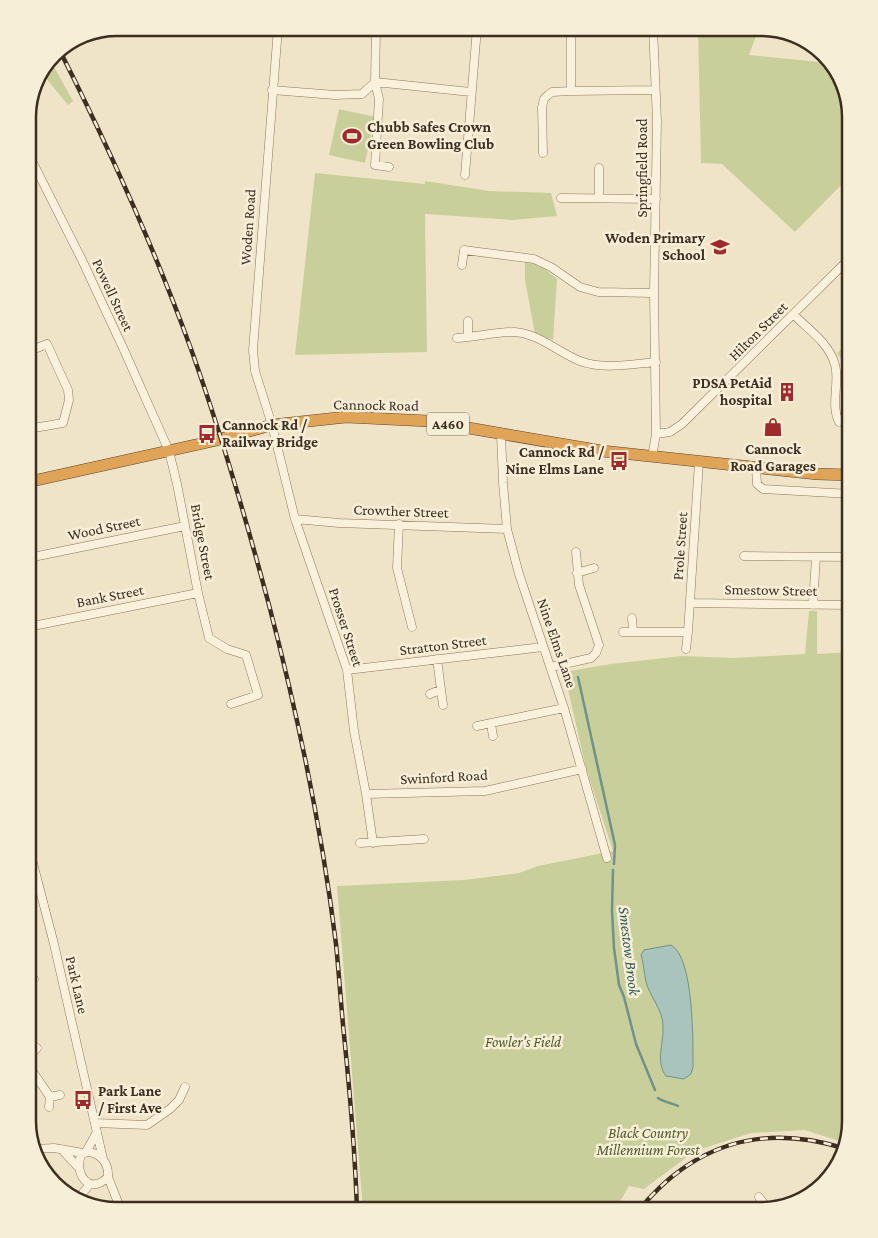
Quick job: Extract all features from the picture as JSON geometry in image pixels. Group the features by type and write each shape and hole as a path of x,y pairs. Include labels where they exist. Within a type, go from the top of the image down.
{"highway":[{"name":"Cannock Road","path":"36,480 169,451 272,425 346,417 386,417 428,421 602,452 817,474 842,474"}],"street":[{"name":"Woden Road","path":"272,425 255,371 253,350 277,36"},
{"path":"376,36 375,82 379,99 375,165 389,167"},
{"path":"465,175 476,36"},
{"path":"571,36 572,91"},
{"name":"Springfield Road","path":"652,457 656,434 654,292 657,121 654,90 653,36"},
{"path":"272,90 334,95 362,94 375,82 471,92"},
{"path":"543,153 542,107 544,98 552,92 654,90"},
{"path":"599,168 599,198"},
{"name":"Powell Street","path":"36,169 94,287 169,451"},
{"path":"561,198 656,199"},
{"path":"462,265 464,250 534,259 551,267 580,288 598,292 654,292"},
{"name":"Hilton Street","path":"656,434 670,432 682,424 842,266"},
{"path":"794,315 830,351 836,366 835,414 839,422"},
{"path":"468,321 468,337"},
{"path":"457,338 515,332 535,338 580,361 590,364 611,365 656,362"},
{"path":"36,428 62,423 69,400 68,390 47,344 37,348"},
{"name":"Prosser Street","path":"272,425 295,518 347,670 354,732 373,843"},
{"name":"Nine Elms Lane","path":"501,434 507,529 519,574 564,708 607,858"},
{"name":"Bridge Street","path":"169,451 209,638 227,649 246,655 258,696 230,704"},
{"name":"Prole Street","path":"686,650 700,462"},
{"path":"756,468 757,484 763,489 842,494"},
{"name":"Crowther Street","path":"295,518 339,523 507,529"},
{"path":"399,524 397,568 412,627"},
{"name":"Wood Street","path":"36,556 185,526"},
{"path":"551,667 591,658 596,653 599,645 579,585 576,552"},
{"path":"744,556 842,557"},
{"path":"813,605 816,557"},
{"path":"577,573 594,568"},
{"name":"Bank Street","path":"36,625 198,593"},
{"name":"Smestow Street","path":"690,603 842,605"},
{"path":"632,618 633,632"},
{"path":"623,632 688,632"},
{"name":"Stratton Street","path":"347,670 543,647"},
{"path":"437,659 443,705"},
{"path":"430,694 440,690"},
{"path":"478,726 564,708"},
{"path":"491,724 493,736"},
{"name":"Swinford Road","path":"366,794 485,791 582,769"},
{"path":"360,843 424,839"},
{"name":"Park Lane","path":"36,875 103,1159"},
{"path":"36,1076 50,1097 49,1107"},
{"path":"96,1123 147,1125 170,1109 179,1100 185,1087"},
{"path":"50,1097 60,1094"},
{"path":"78,1167 78,1162 97,1132"},
{"path":"41,1149 96,1153 103,1159 118,1202"},
{"path":"61,1150 78,1167 83,1179 90,1184 98,1184 108,1177"},
{"path":"82,1193 90,1184"},
{"path":"759,1197 763,1202"}],"green space":[{"path":"698,36 756,36 749,55 820,62 825,68 836,86 841,106 842,184 795,232 722,164 701,163"},
{"path":"54,67 73,101 68,105 46,79"},
{"name":"Chubb Safes Crown Green Bowling Club","path":"339,109 375,117 365,163 329,155"},
{"path":"315,173 425,184 425,181 489,191 551,193 557,216 512,220 425,214 427,352 295,355"},
{"path":"527,261 545,269 557,279 553,340 535,334 525,280 525,262"},
{"path":"842,348 842,361 837,353"},
{"name":"Fowler's Field","path":"809,611 817,611 817,654 842,652 842,1121 839,1141 805,1130 751,1133 695,1151 644,1189 629,1186 620,1202 362,1202 337,886 464,880 519,873 538,866 613,851 586,768 564,672 611,664 682,656 733,658 805,654"}],"water":[{"path":"671,945 679,953 684,966 691,1001 693,1067 691,1074 684,1079 666,1076 663,1071 660,1059 663,1032 662,1020 659,1009 646,982 641,955 644,950"}],"waterway":[{"name":"Smestow Brook","path":"578,677 615,845 614,864"},
{"name":"Smestow Brook","path":"613,870 612,911 619,985 636,1044 655,1090"},
{"name":"Smestow Brook","path":"658,1098 678,1106"}],"railway":[{"path":"63,57 130,197 177,311 223,444 269,605 290,689 324,859 336,944 357,1202"},
{"path":"646,1202 660,1187 682,1169 706,1155 731,1145 757,1139 785,1138 813,1141 838,1147"}],"place":[{"name":"Chubb Safes Crown Green Bowling Club","path":"352,136"},
{"name":"Woden Primary School","path":"720,247"},
{"name":"PDSA PetAid hospital","path":"787,392"},
{"name":"Cannock Road Garages","path":"773,427"},
{"name":"Cannock Rd / Railway Bridge","path":"207,434"},
{"name":"Cannock Rd / Nine Elms Lane","path":"619,461"},
{"name":"Park Lane / First Ave","path":"83,1100"}],"park label":[{"name":"Black Country Millennium Forest","path":"648,1142"}]}
